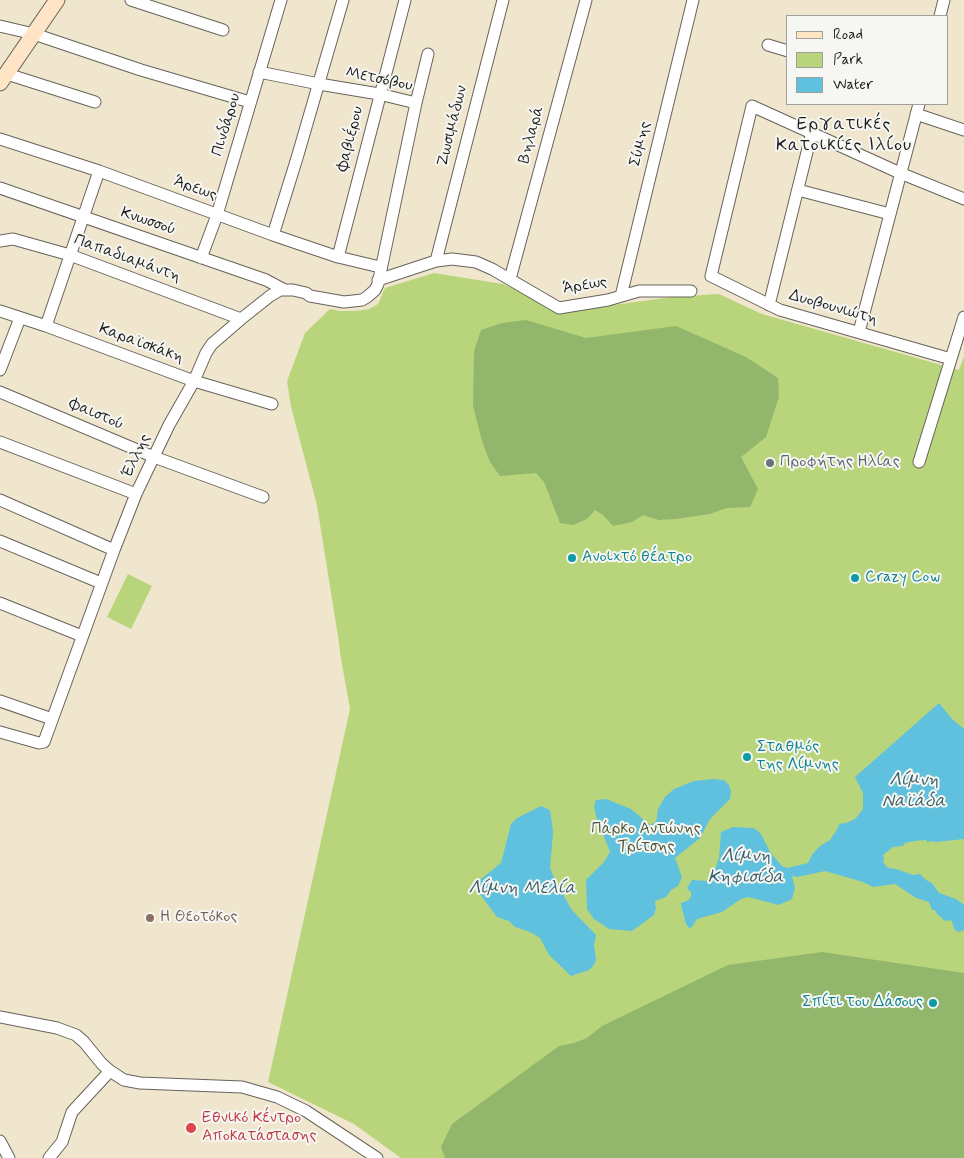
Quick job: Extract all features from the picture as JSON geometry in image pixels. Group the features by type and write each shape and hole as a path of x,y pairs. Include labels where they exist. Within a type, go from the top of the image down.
{"street":[{"path":"57,0 3,78 95,102"},
{"path":"131,0 223,30"},
{"name":"Πινδάρου","path":"201,258 217,215 281,0"},
{"path":"273,235 343,0"},
{"name":"Φαβιέρου","path":"338,257 405,0"},
{"name":"Ζωσιμάδων","path":"436,261 503,0"},
{"name":"Βηλαρά","path":"510,279 586,0"},
{"path":"940,15 944,0"},
{"name":"Σύμης","path":"621,296 690,1"},
{"path":"0,26 34,34 141,70 250,102"},
{"path":"768,45 786,50"},
{"path":"416,103 428,54"},
{"name":"Μετσόβου","path":"260,72 379,94 416,103 380,267"},
{"name":"Δυοβουνιώτη","path":"812,132 752,106 711,276 780,310 951,359"},
{"path":"858,332 918,109 964,130"},
{"path":"768,305 812,132 900,173 964,199"},
{"name":"Άρεως","path":"0,139 99,171 338,257 380,267"},
{"path":"46,326 99,171"},
{"name":"Κνωσσού","path":"0,188 266,280 283,290"},
{"path":"798,190 890,214"},
{"name":"Παπαδιαμάντη","path":"0,241 13,239 70,255 241,319"},
{"name":"Άρεως","path":"378,280 436,261 452,259 476,262 510,279 559,308 646,290 691,291"},
{"path":"283,290 300,291 310,296 344,302 362,300 375,290 380,267"},
{"name":"Έλλης","path":"0,732 39,743 44,742 101,583 136,494 169,425 194,381 207,350 270,296 283,290"},
{"name":"Καραϊσκάκη","path":"0,311 46,326 194,381 272,404"},
{"path":"919,462 964,317"},
{"path":"0,369 20,318"},
{"name":"Φαιστού","path":"0,392 154,458 264,497"},
{"path":"0,442 136,494"},
{"path":"0,500 114,550"},
{"path":"0,541 101,583"},
{"path":"0,616 2,604 82,636"},
{"path":"0,701 52,719"},
{"path":"0,1017 57,1028 76,1035 110,1072 124,1080 140,1083 242,1087 269,1094 306,1111 377,1158"},
{"path":"49,1158 62,1142 72,1112 110,1072"},
{"path":"0,1141 9,1158"}],"green space":[{"name":"Πάρκο Αντώνης Τρίτσης","path":"434,273 503,284 561,312 672,297 719,294 762,314 959,370 964,356 964,1158 401,1158 354,1124 268,1082 350,709 317,505 291,407 287,381 305,333 330,309 355,311 369,309 378,304 385,288"},
{"path":"526,320 586,338 676,326 746,357 778,378 779,397 766,437 741,457 758,489 750,507 727,508 710,514 676,519 659,520 643,515 632,522 613,526 603,515 595,510 587,519 573,525 560,523 544,482 536,473 500,476 490,462 482,441 473,406 474,351 481,330 502,323"},
{"path":"128,574 152,586 131,629 107,617"},
{"path":"822,952 964,973 964,1158 445,1158 441,1147 452,1124 559,1046 587,1038 602,1026 728,965"}],"water":[{"name":"Λίμνη Ναϊάδα","path":"939,703 952,719 964,729 964,839 929,841 928,843 926,840 905,843 903,846 893,847 883,855 883,862 888,868 913,875 920,874 932,883 939,893 956,899 964,905 964,930 959,932 955,930 951,920 945,921 935,910 932,910 929,902 916,898 895,884 873,887 863,882 825,871 797,877 792,876 795,888 792,899 779,905 748,897 741,899 722,912 697,919 692,927 689,928 686,924 681,903 689,900 691,896 691,892 687,888 692,880 707,881 713,876 719,858 721,832 733,827 754,828 761,834 770,852 782,866 787,868 808,863 820,846 830,840 839,824 855,819 863,809 863,793 855,777"},
{"path":"724,780 729,785 731,791 730,799 710,819 700,838 675,858 682,877 678,886 671,890 666,897 655,901 654,915 632,931 609,929 594,919 587,909 586,880 604,862 610,852 597,819 594,807 596,800 606,799 631,809 650,825 656,822 658,809 665,797 674,789 694,781"},
{"name":"Λίμνη Μελία","path":"541,806 550,810 551,816 553,833 550,868 571,909 596,935 594,945 596,959 594,965 589,970 571,976 549,955 540,938 515,927 509,921 497,917 479,893 476,883 501,863 511,824 517,818"}],"place":[{"name":"Προφήτης Ηλίας","path":"770,463"},
{"name":"Ανοιχτό θέατρο","path":"572,558"},
{"name":"Crazy Cow","path":"855,578"},
{"name":"Σταθμός της Λίμνης","path":"747,757"},
{"name":"Η Θεοτόκος","path":"150,918"},
{"name":"Σπίτι του Δάσους","path":"933,1003"},
{"name":"Εθνικό Κέντρο Αποκατάστασης","path":"191,1128"}],"district":[{"name":"Εργατικές Κατοικίες Ιλίου","path":"844,135"}],"water label":[{"name":"Λίμνη Κηφισίδα","path":"746,868"}]}
